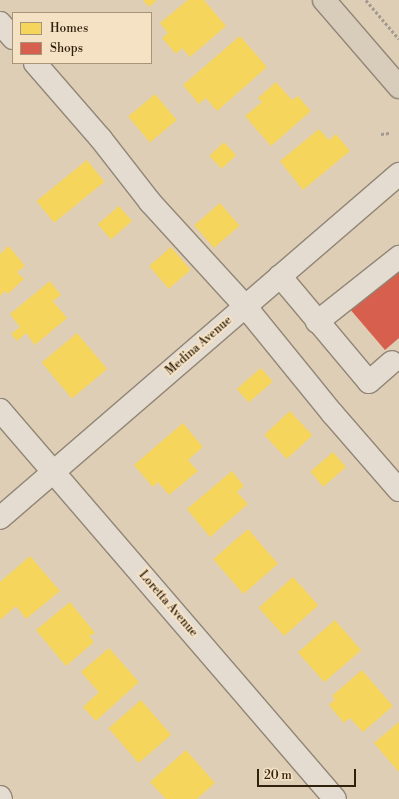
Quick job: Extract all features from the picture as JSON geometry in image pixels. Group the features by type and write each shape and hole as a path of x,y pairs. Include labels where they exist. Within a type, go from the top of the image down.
{"main road":[{"path":"324,0 399,87"}],"street":[{"path":"0,24 12,37"},
{"path":"36,64 101,139 150,202 245,306 332,413 399,490"},
{"name":"Medina Avenue","path":"0,518 399,174"},
{"path":"317,322 399,257"},
{"path":"280,276 317,322 369,382 392,362"},
{"name":"Loretta Avenue","path":"0,410 335,799"}],"path":[{"path":"366,0 399,39"},
{"path":"381,134 389,133"}],"building: Homes":[{"path":"143,0 157,0 149,7"},
{"path":"188,0 204,0 226,26 190,57 182,48 176,54 162,38 168,33 160,23"},
{"path":"240,36 267,67 217,111 206,98 199,104 183,85"},
{"path":"276,82 292,100 298,96 311,111 271,146 245,116 262,102 258,98"},
{"path":"155,94 177,120 150,143 128,116"},
{"path":"319,129 329,140 336,134 350,151 303,190 280,161"},
{"path":"224,142 236,155 222,169 209,156"},
{"path":"87,160 105,182 54,223 36,201"},
{"path":"220,203 240,226 214,248 194,225"},
{"path":"119,206 132,221 111,239 98,224"},
{"path":"9,246 25,266 17,272 24,279 8,294 5,291 0,296 0,254"},
{"path":"171,247 191,270 169,289 149,266"},
{"path":"50,281 61,295 53,301 67,318 35,345 26,333 17,341 11,334 20,327 10,314"},
{"path":"77,333 107,369 72,399 42,363"},
{"path":"261,368 273,382 249,403 237,389"},
{"path":"290,411 313,435 287,459 264,435"},
{"path":"183,423 203,447 188,460 198,471 169,495 158,482 153,487 134,465"},
{"path":"333,452 346,467 323,487 310,472"},
{"path":"232,471 244,486 237,492 248,504 210,537 187,509"},
{"path":"248,529 278,564 243,594 213,559"},
{"path":"30,556 60,591 26,619 16,606 0,620 0,582"},
{"path":"293,577 318,605 284,636 259,608"},
{"path":"70,602 95,633 89,636 94,642 66,666 36,630"},
{"path":"335,620 361,650 324,682 298,652"},
{"path":"109,648 139,682 96,721 83,707 99,692 81,672"},
{"path":"362,670 393,706 363,732 350,718 344,723 329,705 335,699 332,696"},
{"path":"141,700 171,735 139,763 109,728"},
{"path":"399,722 399,772 374,743"},
{"path":"186,750 215,783 197,799 166,799 150,782"}],"building: Shops":[{"path":"395,269 399,273 399,338 385,350 349,308"}]}
